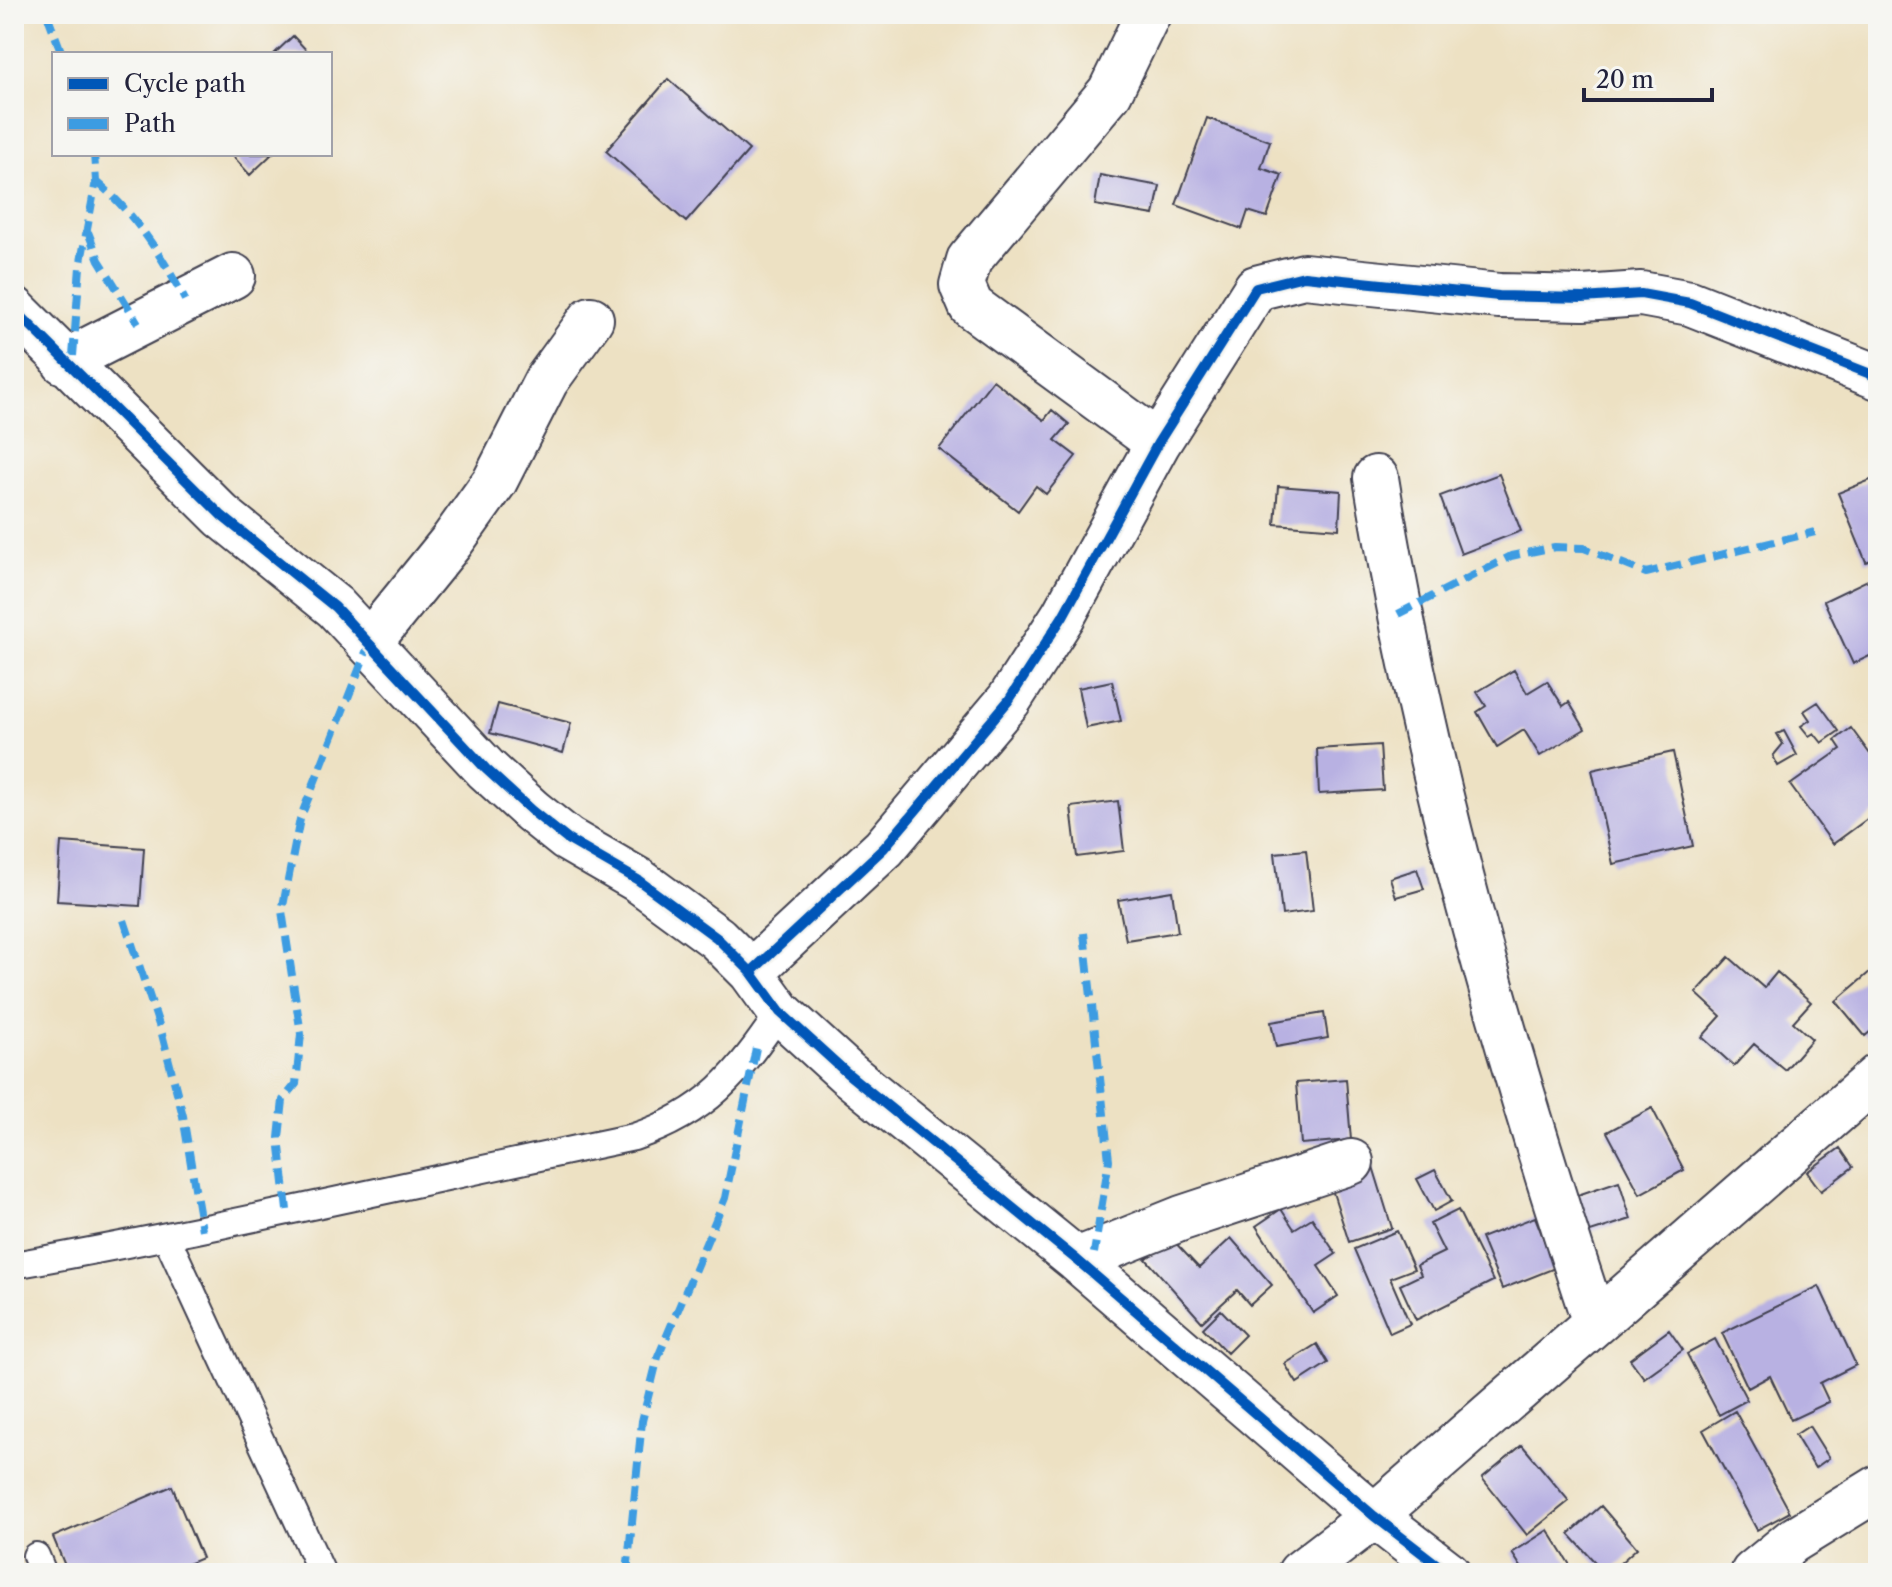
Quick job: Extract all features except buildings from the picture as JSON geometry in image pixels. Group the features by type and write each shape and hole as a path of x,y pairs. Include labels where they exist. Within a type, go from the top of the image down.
{"street":[{"path":"1148,14 1110,92 995,226 969,260 962,285 971,306 1158,443"},
{"path":"64,362 233,276"},
{"path":"751,972 884,848 1009,700 1063,616 1158,443 1256,288 1304,276 1499,296 1583,298 1641,294 1690,303 1878,377"},
{"path":"14,309 222,516 335,607 486,769 532,811 567,839 638,880 688,914 751,972 780,1012 847,1073 1077,1260 1374,1516 1448,1573"},
{"path":"370,642 452,541 495,481 546,381 591,319"},
{"path":"1376,478 1398,614 1491,995 1523,1106 1595,1323"},
{"path":"1300,1573 1374,1516 1878,1076"},
{"path":"1077,1260 1182,1218 1351,1162"},
{"path":"1753,1573 1792,1541 1878,1488"}],"lane":[{"path":"14,1265 167,1238 339,1198 634,1137 664,1127 695,1110 735,1075 780,1012"},
{"path":"167,1238 322,1573"}],"marked path":[{"path":"47,14 61,52"},
{"path":"73,356 80,267 96,181 94,156"},
{"path":"96,181 123,207 146,236 185,300"},
{"path":"88,232 99,260 138,323"},
{"path":"1398,614 1511,556 1555,547 1584,548 1646,573 1815,532"},
{"path":"287,1210 279,1138 283,1100 296,1084 301,1034 282,911 300,819 370,642"},
{"path":"124,920 162,1034 183,1116 202,1230"},
{"path":"1084,933 1109,1160 1094,1253"},
{"path":"627,1573 642,1421 658,1357 725,1198 756,1048"}],"cycle path":[{"path":"751,972 884,848 1009,700 1063,616 1158,443 1256,288 1304,276 1499,296 1583,298 1641,294 1690,303 1878,377"},
{"path":"14,309 222,516 335,607 486,769 532,811 567,839 638,880 717,938 751,972 780,1012 847,1073 1077,1260 1374,1516 1448,1573"}]}
